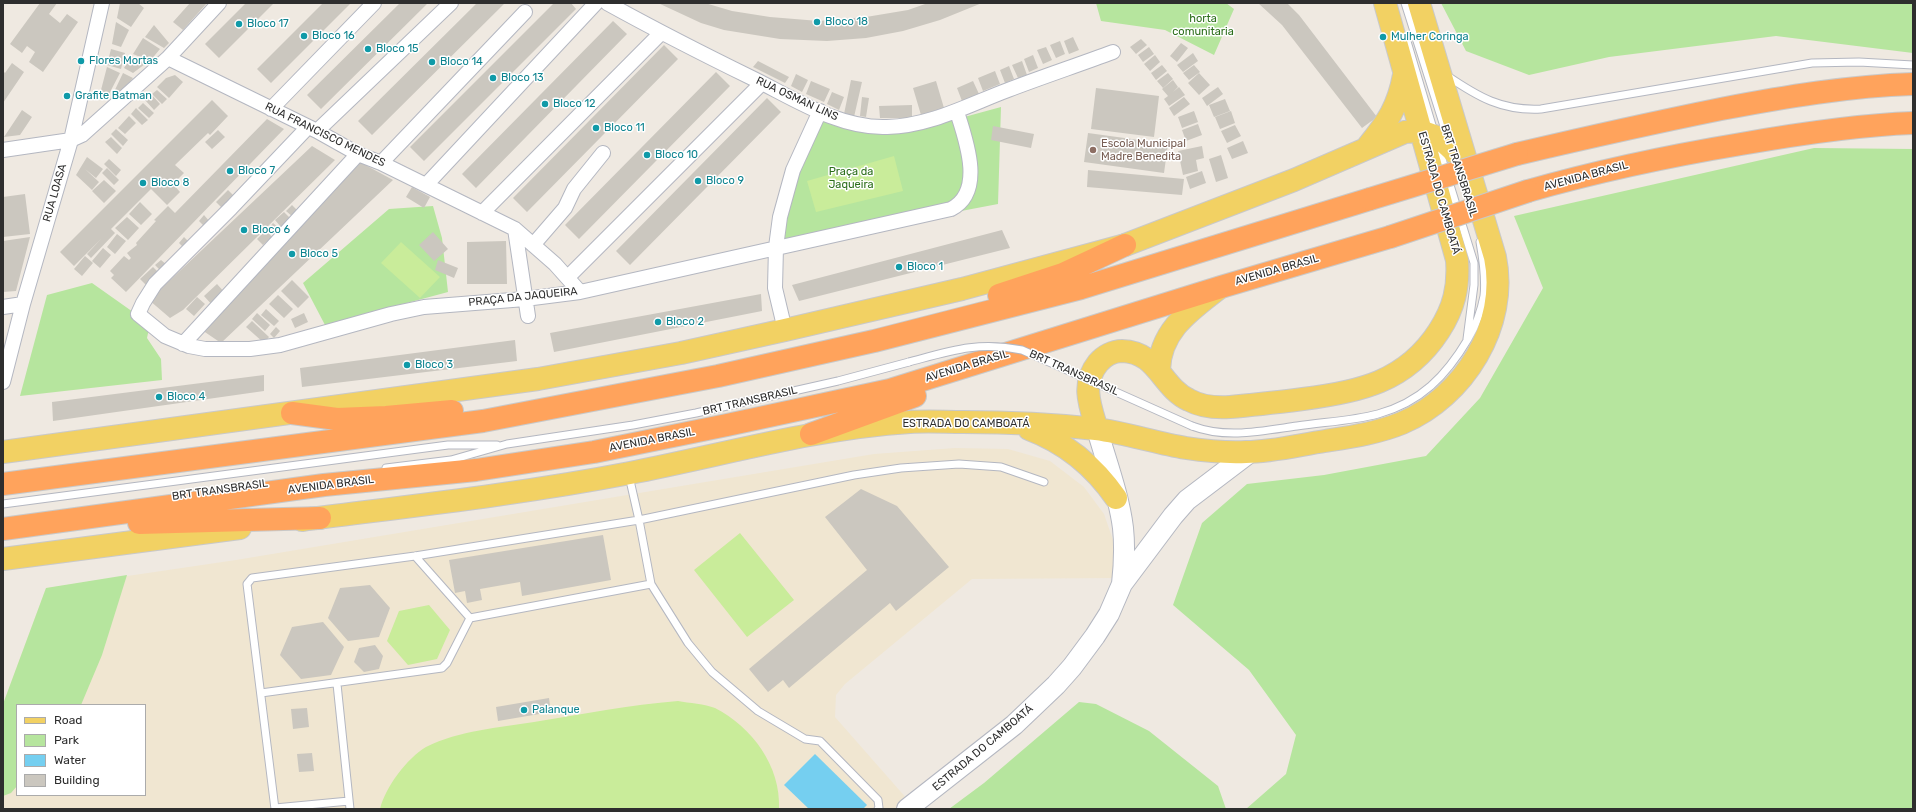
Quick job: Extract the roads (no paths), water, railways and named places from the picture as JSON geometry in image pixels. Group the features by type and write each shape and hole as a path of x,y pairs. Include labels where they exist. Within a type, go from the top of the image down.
{"highway":[{"path":"3,484 483,421 718,376 874,341 1081,288 1517,154 1621,128 1780,98 1887,85 1913,84"},
{"name":"AVENIDA BRASIL","path":"11,528 324,485 476,470 594,452 890,390 1221,287 1390,237 1528,192 1593,173 1680,154 1794,134 1913,123"},
{"path":"874,341 928,318 1063,274 1125,244"},
{"path":"811,434 1023,355 1058,338"},
{"path":"292,413 337,419 386,417 614,395"},
{"path":"11,528 320,518"}],"main road":[{"name":"ESTRADA DO CAMBOATÁ","path":"1122,584 1124,553 1123,527 1087,390 1088,381 1093,370 1100,361 1109,354 1120,351 1131,352 1143,356 1159,370 1171,386 1188,400 1208,406 1230,407 1342,394 1362,389 1393,376 1417,358 1434,338 1453,305 1458,282 1457,260 1431,133 1408,63 1385,3"},
{"name":"ESTRADA DO CAMBOATÁ","path":"811,434 911,422 1011,422 1097,429 1184,448 1249,452 1358,435 1399,425 1433,406 1463,377 1484,343 1494,313 1498,278 1495,257 1465,173 1431,64 1419,3"},
{"path":"1367,147 1387,123 1397,103 1408,63"},
{"path":"3,452 538,379 681,353 785,330 962,289 1125,244 1294,180 1367,147 1405,132 1431,133 1465,173"},
{"path":"1159,370 1161,350 1175,325 1188,312 1221,287"},
{"path":"1011,422 1060,443 1081,458 1105,482 1116,498"},
{"path":"3,559 575,483 701,459 811,434"},
{"name":"ESTRADA DO CAMBOATÁ","path":"907,809 1014,725 1056,685 1072,667 1095,636 1109,614 1122,584 1173,516 1187,500 1249,452"}],"street":[{"name":"RUA LOASA","path":"3,382 23,304 70,140 102,3"},
{"path":"3,150 70,140 82,135 94,126 168,58 219,3"},
{"path":"271,108 374,3"},
{"path":"312,129 450,3"},
{"path":"426,185 596,3"},
{"name":"RUA OSMAN LINS","path":"606,3 661,33 820,112 853,123 887,127 911,124 957,112 1006,91 1113,52"},
{"path":"381,163 525,12"},
{"path":"482,213 661,33"},
{"name":"RUA FRANCISCO MENDES","path":"168,58 271,108 358,154 381,163 514,229 534,245 568,278 580,292"},
{"path":"568,278 762,83"},
{"path":"785,330 775,288 776,247 785,193 793,170 820,112"},
{"name":"PRAÇA DA JAQUEIRA","path":"312,129 155,284 138,314 165,336 183,344 205,349 250,349 280,345 391,314 424,307 525,299 580,292 951,209 960,205 967,192 970,163 969,152 957,112"},
{"path":"534,245 565,208 574,189 603,153"},
{"path":"183,344 358,154"},
{"path":"514,229 528,316"},
{"path":"3,307 23,304"}],"lane":[{"name":"BRT TRANSBRASIL","path":"1405,3 1431,64 1431,133 1474,263 1474,285 1467,340"},
{"path":"1403,29 1408,63"},
{"path":"1431,64 1467,89 1491,101 1515,109 1541,108 1812,63 1859,62 1913,65"},
{"name":"BRT TRANSBRASIL","path":"1470,206 1475,220"},
{"name":"BRT TRANSBRASIL","path":"3,504 448,445 507,444 618,428 696,413 838,381 975,346 1006,346 1022,350 1192,426 1214,432 1242,433 1378,414 1408,402 1434,384 1456,360 1474,329 1484,295 1483,256 1479,235"},
{"name":"BRT TRANSBRASIL","path":"380,469 450,460 507,444"},
{"path":"349,800 275,809 247,584 252,578 415,556 639,520 854,475 901,468 959,464 1001,467 1044,482"},
{"path":"629,473 651,584 688,643 712,672 758,711 805,739 820,741 878,800 878,809"},
{"path":"415,556 470,618"},
{"path":"470,618 651,584"},
{"path":"261,693 337,684 442,668 447,663 470,618"},
{"path":"337,684 350,809"}],"water":[{"path":"815,754 867,805 863,809 809,809 784,785"}],"place":[{"name":"Bloco 18","path":"817,22"},
{"name":"Bloco 17","path":"239,24"},
{"name":"Bloco 16","path":"304,36"},
{"name":"Mulher Coringa","path":"1383,37"},
{"name":"Bloco 15","path":"368,49"},
{"name":"Flores Mortas","path":"81,61"},
{"name":"Bloco 14","path":"432,62"},
{"name":"Bloco 13","path":"493,78"},
{"name":"Grafite Batman","path":"67,96"},
{"name":"Bloco 12","path":"545,104"},
{"name":"Bloco 11","path":"596,128"},
{"name":"Escola Municipal Madre Benedita","path":"1093,150"},
{"name":"Bloco 10","path":"647,155"},
{"name":"Bloco 7","path":"230,171"},
{"name":"Bloco 9","path":"698,181"},
{"name":"Bloco 8","path":"143,183"},
{"name":"Bloco 6","path":"244,230"},
{"name":"Bloco 5","path":"292,254"},
{"name":"Bloco 1","path":"899,267"},
{"name":"Bloco 2","path":"658,322"},
{"name":"Bloco 3","path":"407,365"},
{"name":"Bloco 4","path":"159,397"},
{"name":"Palanque","path":"524,710"}],"park label":[{"name":"horta comunitaria","path":"1203,25"},
{"name":"Praça da Jaqueira","path":"851,178"}]}
